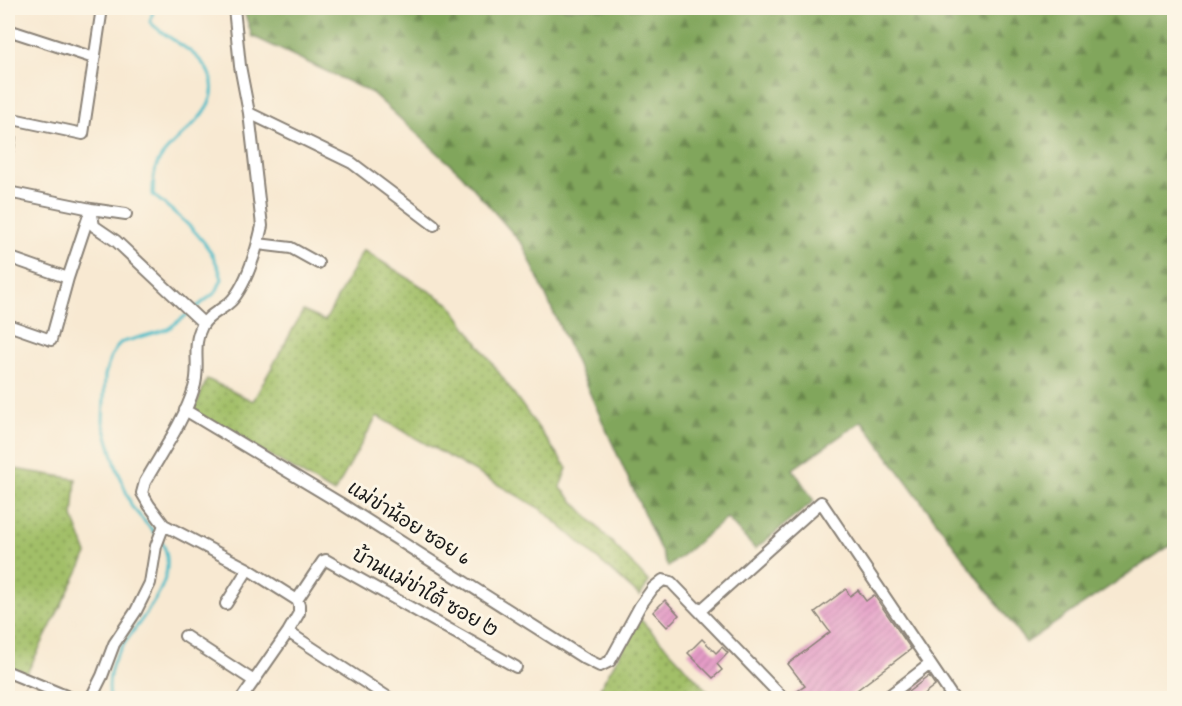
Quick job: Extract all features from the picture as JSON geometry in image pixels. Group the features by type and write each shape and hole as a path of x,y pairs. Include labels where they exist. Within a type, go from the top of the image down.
{"street":[{"path":"8,118 83,134 102,8"},
{"path":"234,8 262,226 258,244 240,290 232,300 200,320 196,339 197,378 185,410 144,482 142,493 163,528 248,569 297,600 299,614 245,697"},
{"path":"8,30 94,58"},
{"path":"249,113 352,163 434,225"},
{"path":"8,192 126,214"},
{"path":"91,209 94,226 116,241 200,320"},
{"path":"8,325 51,340 68,278 91,209"},
{"path":"258,244 291,248 318,263"},
{"path":"8,257 68,278"},
{"name":"แม่ข่าน้อย ซอย 6","path":"185,410 340,503 600,666 610,661 640,606 653,588 663,580 671,582 700,611"},
{"path":"783,699 700,611 821,502 953,699"},
{"path":"91,699 114,644 136,611 150,583 156,546 163,528"},
{"name":"บ้านแม่ข่าใต้ ซอย ๒","path":"297,600 316,569 323,561 326,561 516,667"},
{"path":"226,603 248,569"},
{"path":"288,633 388,699"},
{"path":"185,636 254,681"},
{"path":"886,699 930,664"},
{"path":"8,672 71,699"}],"green space":[{"path":"243,8 1174,8 1174,543 1026,643 862,421 793,469 814,501 755,549 727,518 668,567 523,245 461,174 372,93 252,36"},
{"path":"363,250 450,304 567,468 560,487 649,582 640,596 541,509 377,416 334,493 194,411 207,379 253,401 303,311 325,321"},
{"path":"8,468 76,479 73,517 87,554 26,675 8,667"},
{"path":"640,619 714,698 594,698"}],"building":[{"path":"846,589 850,596 858,590 866,601 874,595 911,649 845,699 790,699 790,696 805,686 788,664 830,632 815,612"},
{"path":"665,600 679,615 667,627 653,612"},
{"path":"702,639 716,653 722,647 728,653 717,664 722,670 713,678 688,653"},
{"path":"929,676 935,685 917,699 899,699"}],"waterway":[{"path":"154,8 150,22 199,59 211,79 212,92 208,105 201,116 162,156 153,180 153,195 195,232 204,242 218,266 222,279 216,292 193,310"},
{"path":"158,537 132,507 116,466 103,422 105,375 111,356 120,343 168,329 188,314"},
{"path":"110,698 111,668 115,658 161,588 166,572 167,557 162,542"}]}
